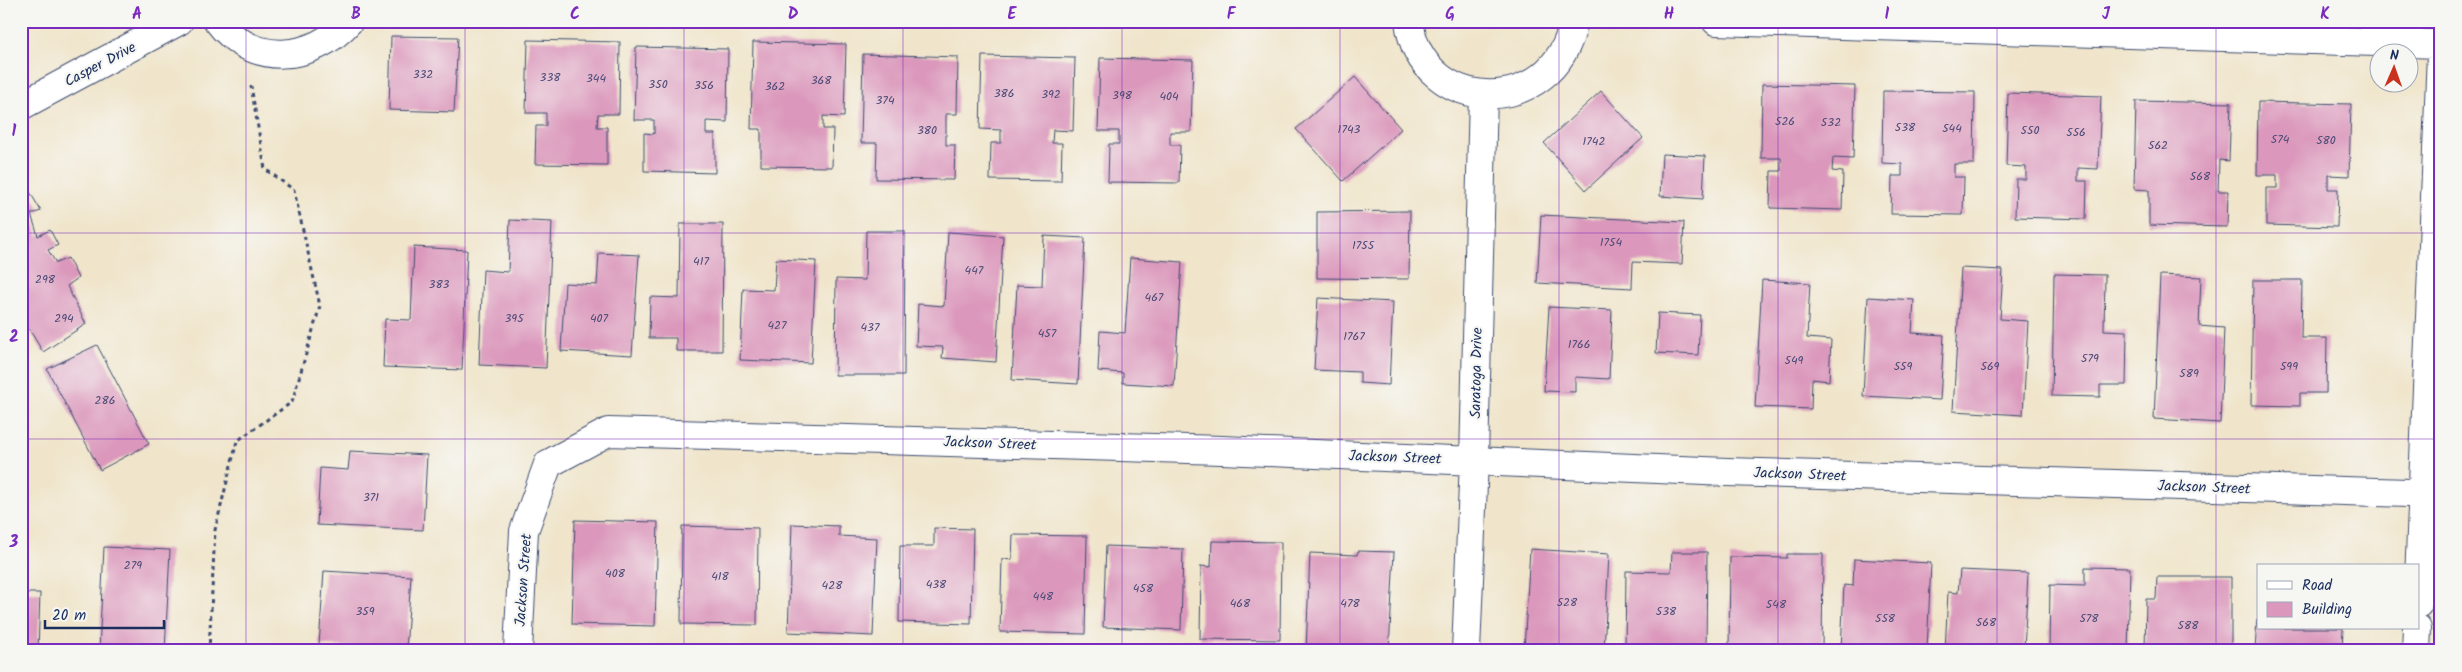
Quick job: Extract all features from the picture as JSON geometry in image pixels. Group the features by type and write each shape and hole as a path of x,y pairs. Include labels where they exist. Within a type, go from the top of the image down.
{"street":[{"name":"Casper Drive","path":"21,106 179,21"},
{"path":"218,21 226,32 246,46 269,53 293,54 316,47 337,35 349,21"},
{"path":"1409,21 1410,33 1420,56 1437,76 1459,88 1483,94 1506,94 1527,87 1546,75 1560,59 1570,39 1574,21"},
{"path":"1716,21 2441,44"},
{"path":"2420,588 2432,494 2441,54"},
{"name":"Saratoga Drive","path":"1466,651 1474,460 1483,94"},
{"name":"Jackson Street","path":"518,651 524,531 548,464 608,432 1222,450 1737,473 2432,494"},
{"path":"2416,651 2417,630"}],"path":[{"path":"208,651 215,530 237,441 292,402 320,306 294,190 265,170 250,86"}],"building":[{"path":"391,36 458,37 454,112 389,110"},
{"path":"528,40 620,42 619,114 598,114 597,127 607,127 607,165 535,164 536,126 546,126 546,113 526,113"},
{"path":"753,42 846,44 844,117 823,116 823,129 833,129 832,167 761,166 761,129 751,129"},
{"path":"636,47 728,49 727,122 706,121 706,134 715,134 715,173 644,171 644,133 654,134 654,120 634,120"},
{"path":"863,54 958,57 957,114 946,114 946,145 955,145 954,180 876,179 877,143 861,143"},
{"path":"982,56 1075,58 1073,131 1053,130 1052,143 1062,143 1061,181 990,180 991,143 1001,143 1001,130 980,129"},
{"path":"1100,58 1193,60 1191,132 1170,132 1170,145 1180,145 1179,183 1108,182 1109,144 1119,144 1119,131 1098,131"},
{"path":"1355,77 1401,129 1343,181 1296,129"},
{"path":"1762,84 1855,86 1853,159 1833,158 1832,171 1843,172 1842,210 1770,208 1771,171 1781,171 1781,158 1761,158"},
{"path":"1601,91 1643,138 1586,190 1544,143"},
{"path":"1883,91 1975,92 1974,164 1954,164 1954,177 1964,177 1963,215 1891,214 1892,176 1902,176 1902,164 1882,163"},
{"path":"2008,93 2101,96 2098,169 2078,168 2078,181 2087,181 2086,219 2015,217 2016,179 2026,179 2026,167 2006,166"},
{"path":"2136,101 2231,103 2229,161 2219,160 2218,191 2228,191 2227,227 2149,225 2149,190 2134,189"},
{"path":"2258,102 2351,104 2349,176 2328,175 2328,189 2338,189 2337,227 2266,225 2266,188 2277,188 2277,175 2257,175"},
{"path":"1662,154 1705,156 1703,199 1660,196"},
{"path":"23,180 41,211 31,214 38,236 50,230 58,245 48,250 56,263 68,258 78,278 67,286 86,324 43,352 21,316 21,181"},
{"path":"1410,211 1409,279 1317,278 1317,212"},
{"path":"1541,215 1684,222 1682,264 1633,262 1632,288 1537,283"},
{"path":"510,220 552,222 546,368 479,365 483,270 508,272"},
{"path":"680,224 723,224 722,351 676,351 676,338 649,338 650,297 679,298"},
{"path":"866,231 905,231 904,375 835,375 836,279 865,280"},
{"path":"948,232 1003,236 996,362 942,358 943,347 916,346 918,304 944,306"},
{"path":"1044,236 1085,238 1078,384 1012,380 1017,285 1042,286"},
{"path":"414,247 467,250 462,370 383,367 385,319 411,320"},
{"path":"599,253 639,255 632,355 561,351 565,283 597,285"},
{"path":"1130,258 1182,262 1174,386 1123,383 1123,373 1098,371 1100,331 1125,333"},
{"path":"776,259 816,261 811,363 740,360 743,289 774,290"},
{"path":"1961,268 2003,270 2000,319 2028,321 2023,415 1953,411"},
{"path":"2054,274 2105,275 2104,330 2127,331 2126,385 2100,385 2100,397 2052,396"},
{"path":"2160,275 2201,277 2199,326 2224,328 2220,423 2154,419"},
{"path":"1762,280 1810,283 1807,338 1831,340 1829,381 1812,379 1811,409 1755,407"},
{"path":"2253,280 2302,280 2301,338 2327,338 2326,393 2300,393 2300,406 2251,405"},
{"path":"1868,297 1914,300 1912,333 1944,335 1940,400 1863,396"},
{"path":"1318,298 1393,302 1389,385 1360,383 1360,372 1314,370"},
{"path":"1549,307 1612,310 1609,379 1575,377 1575,392 1544,391"},
{"path":"1658,313 1700,315 1698,355 1656,353"},
{"path":"97,345 149,444 100,470 47,369"},
{"path":"350,451 427,455 423,530 317,525 320,468 348,470"},
{"path":"575,520 658,522 655,626 572,624"},
{"path":"792,524 839,526 839,536 877,538 873,636 788,632"},
{"path":"682,526 758,528 757,625 681,624"},
{"path":"934,528 973,529 971,624 899,622 900,546 934,546"},
{"path":"1013,535 1087,536 1085,634 1000,632 1002,559 1012,560"},
{"path":"1212,541 1281,542 1280,640 1200,639 1201,566 1211,567"},
{"path":"1106,546 1183,549 1181,630 1103,627"},
{"path":"104,547 170,550 165,651 99,651"},
{"path":"1530,549 1609,554 1604,651 1524,650"},
{"path":"1358,551 1394,552 1389,651 1306,651 1310,553 1357,555"},
{"path":"1672,552 1707,552 1706,651 1625,651 1626,571 1671,572"},
{"path":"1787,554 1823,554 1822,651 1729,651 1730,557 1787,558"},
{"path":"1854,559 1931,563 1927,651 1841,651 1844,585 1853,586"},
{"path":"2085,567 2130,568 2128,651 2049,651 2050,585 2085,586"},
{"path":"1960,570 2028,573 2024,651 1945,651 1948,592 1958,593"},
{"path":"324,571 411,576 406,651 319,645"},
{"path":"2157,577 2231,577 2231,651 2145,651 2146,599 2156,599"},
{"path":"21,593 40,593 38,651 21,651"},
{"path":"2257,619 2257,630 2343,630 2342,651 2255,651"}]}
